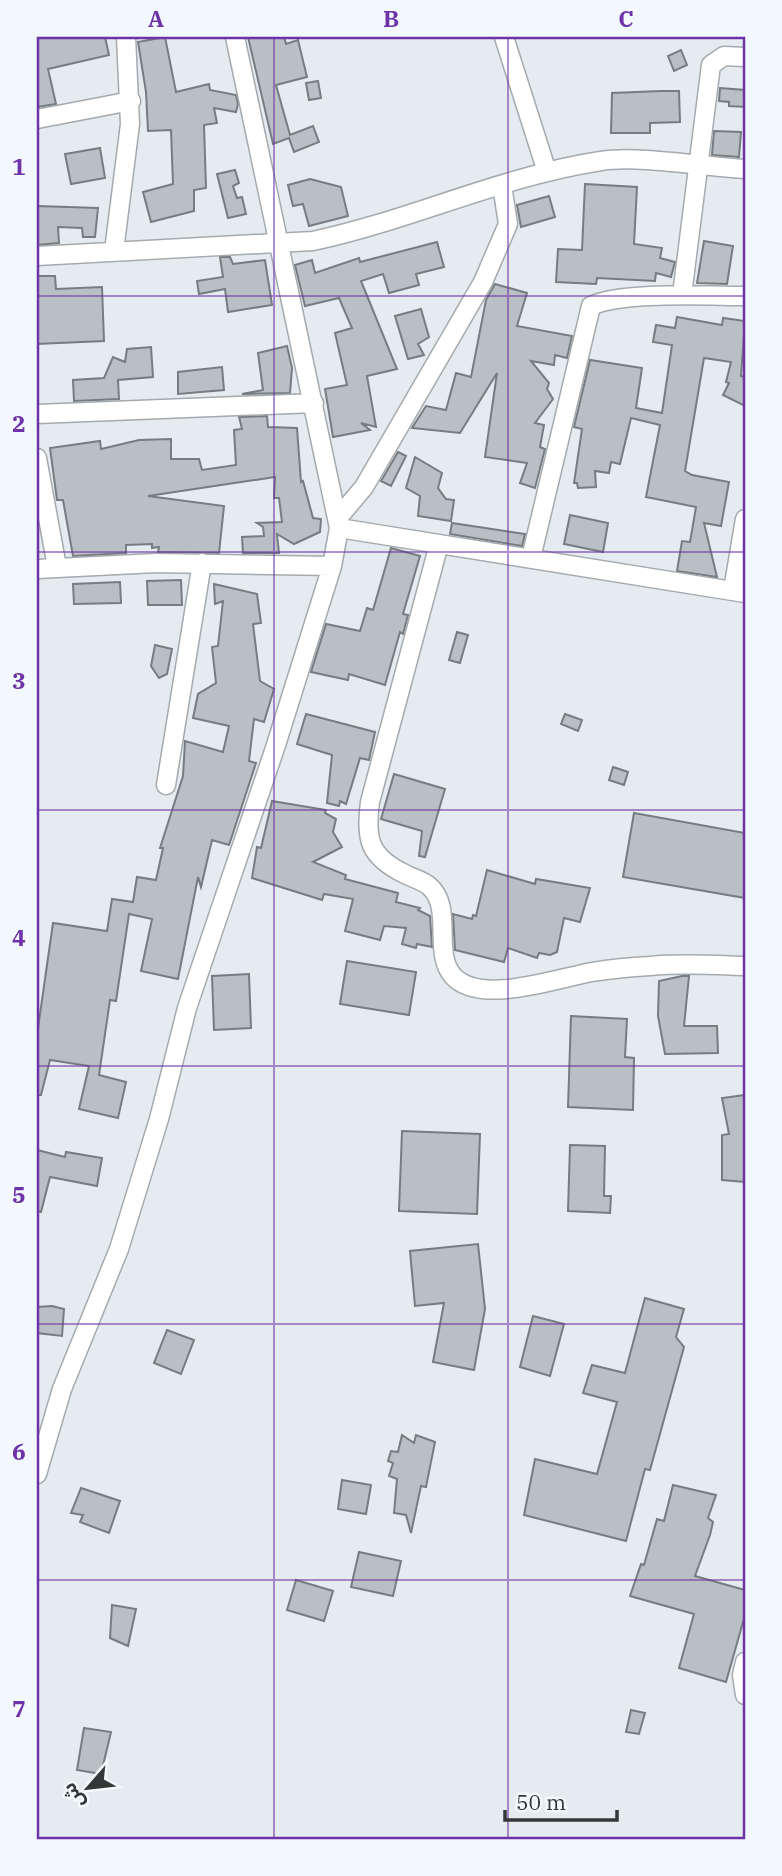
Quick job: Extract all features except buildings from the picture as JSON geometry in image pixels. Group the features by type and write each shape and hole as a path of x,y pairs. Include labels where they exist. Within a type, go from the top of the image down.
{"street":[{"path":"114,251 131,101 126,37"},
{"path":"37,1474 66,1377 119,1249 159,1119 187,1008 276,745 332,566 338,523 235,37"},
{"path":"504,37 547,172"},
{"path":"682,295 711,65 718,57 745,57"},
{"path":"37,119 131,101"},
{"path":"37,256 313,241 350,233 547,172 604,161 745,169"},
{"path":"338,523 365,487 483,282 508,223 502,185"},
{"path":"531,558 591,306 608,301 682,295 745,296"},
{"path":"37,414 314,403"},
{"path":"37,458 57,568"},
{"path":"338,523 439,544 739,592 745,519"},
{"path":"439,544 370,802 366,829 375,852 386,865 421,881 434,891 440,910 447,964 452,975 479,989 511,989 594,972 653,965 745,966"},
{"path":"37,569 202,563 332,566"},
{"path":"166,785 202,563"},
{"path":"745,1662 742,1675 745,1695"}]}
